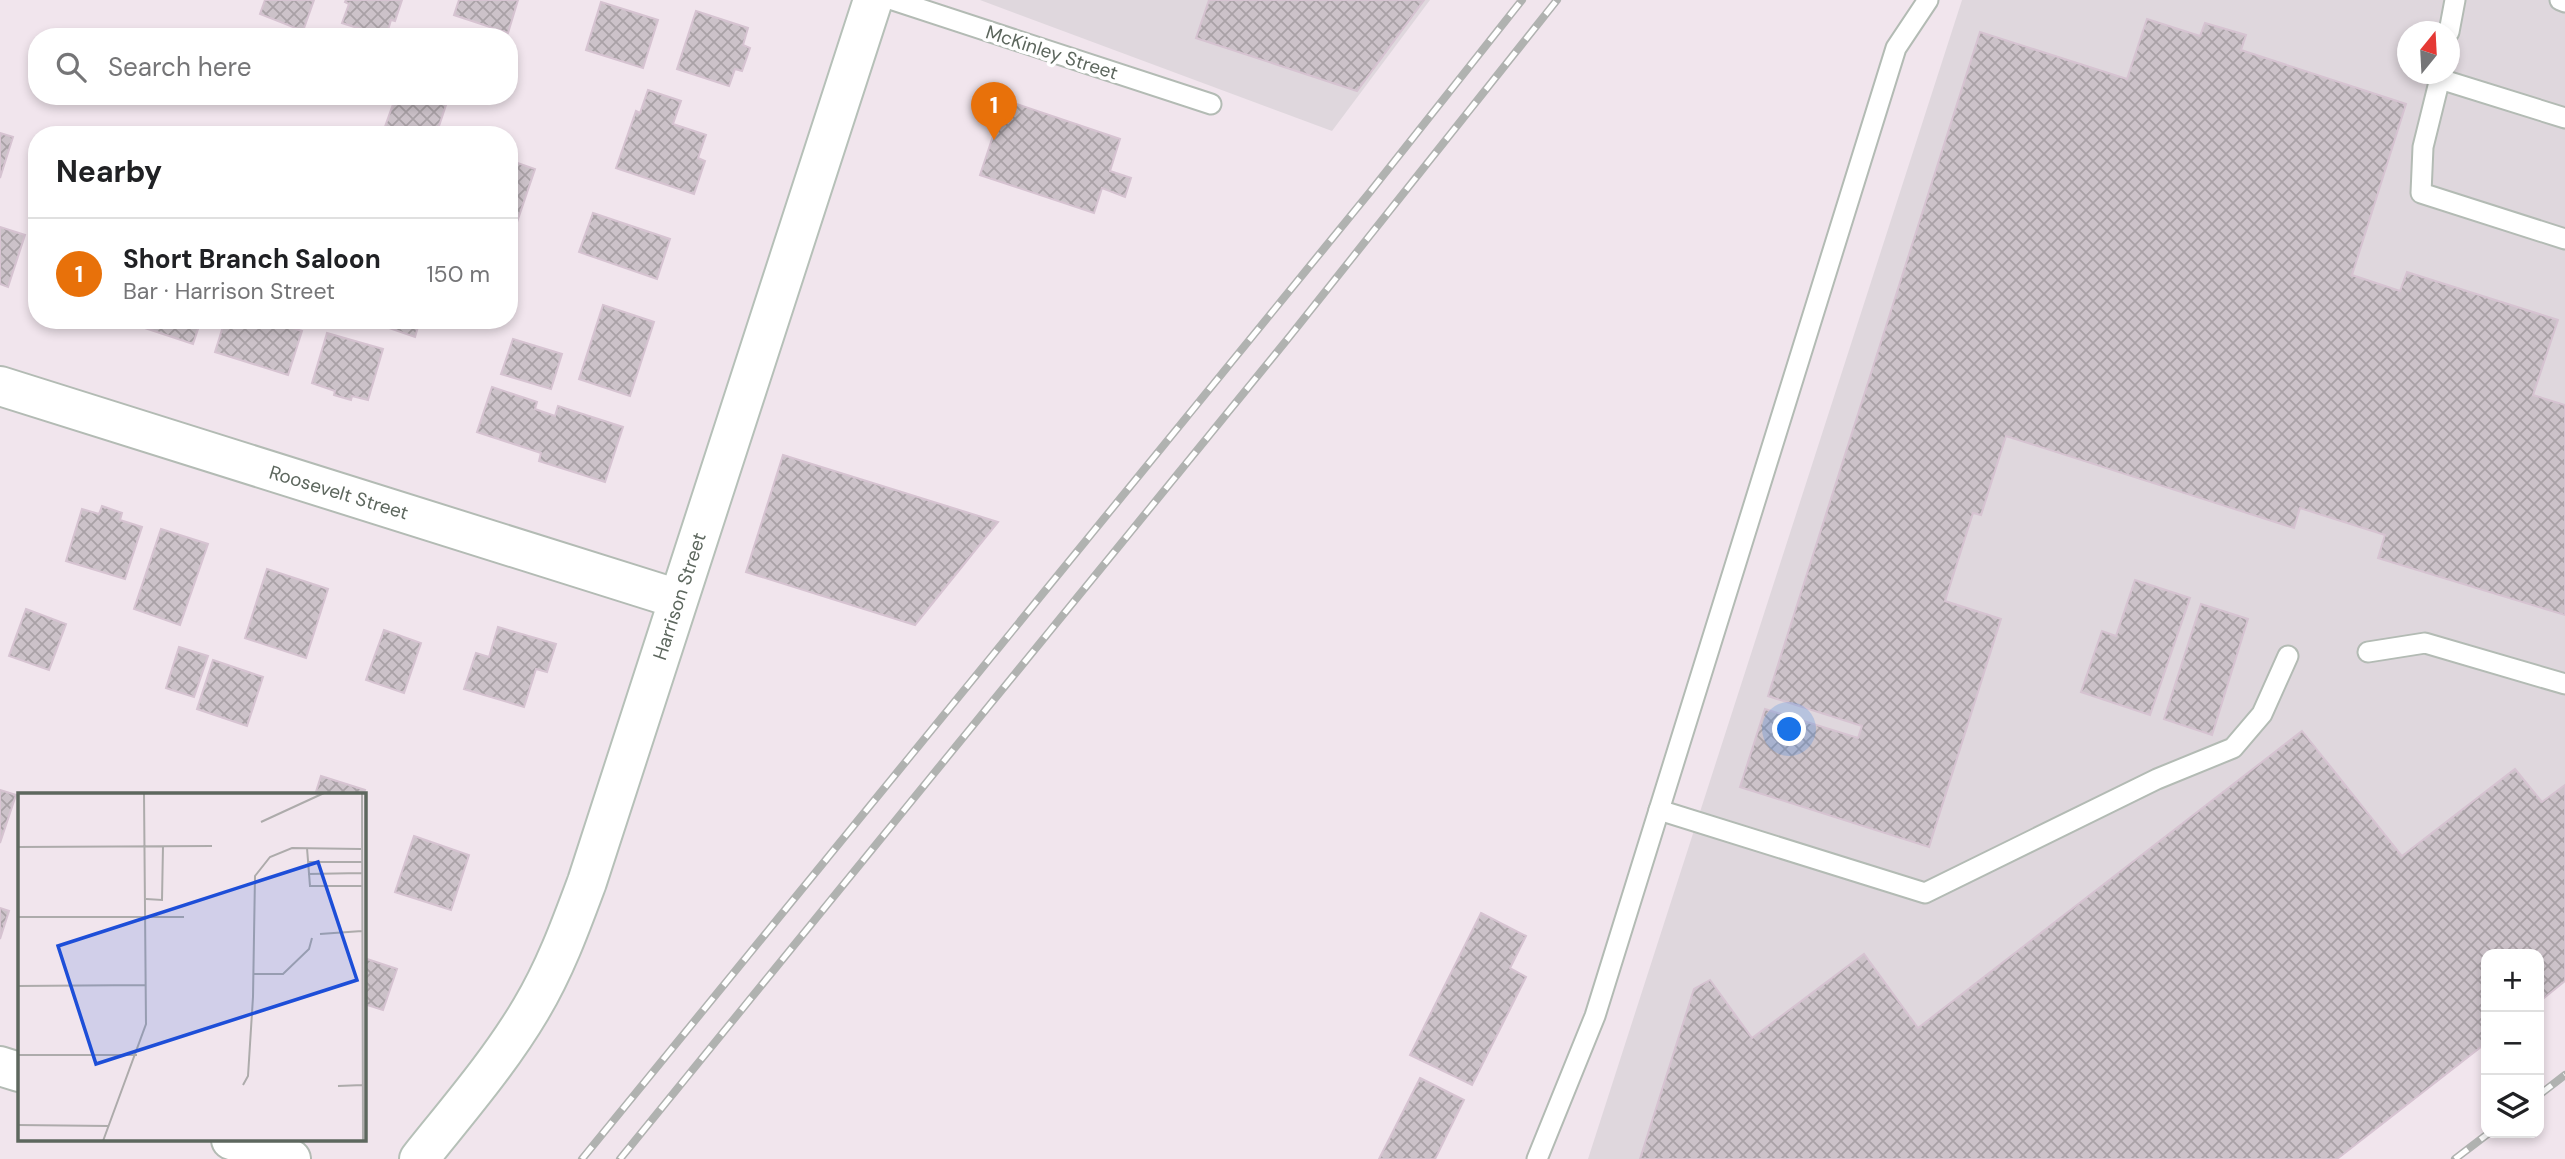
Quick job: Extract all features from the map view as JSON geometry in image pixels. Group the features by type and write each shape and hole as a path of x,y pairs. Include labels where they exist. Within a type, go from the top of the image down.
{"main road":[{"name":"Harrison Street","path":"419,1159 494,1066 532,1008 563,946 587,882 873,0"},
{"name":"Roosevelt Street","path":"0,386 678,599"},
{"path":"0,1066 18,1072"},
{"path":"237,1142 291,1159"}],"lane":[{"name":"McKinley Street","path":"893,0 1212,104"},
{"path":"1537,1159 1595,1016 1896,48 1928,0"},
{"path":"2451,21 2455,0"},
{"path":"2560,0 2565,2"},
{"path":"2460,83 2565,118"},
{"path":"2438,84 2423,147 2421,193 2565,239"},
{"path":"2368,652 2425,643 2565,684"},
{"path":"1659,810 1925,893 2157,779 2233,748 2262,714 2288,656"}],"shaded area":[{"path":"980,0 1430,0 1332,131"},
{"path":"1962,0 2565,0 2565,981 2544,997 2544,949 2481,949 2481,1045 2333,1159 1588,1159"}],"building":[{"path":"265,0 314,0 304,28 295,28 260,14"},
{"path":"402,0 395,21 391,20 389,28 358,28 342,23 349,4 345,2"},
{"path":"459,0 518,0 510,28 493,28 454,15"},
{"path":"1209,0 1424,0 1357,91 1196,38"},
{"path":"601,2 658,20 643,68 586,50"},
{"path":"696,11 748,28 743,45 750,48 742,71 735,69 729,86 677,69"},
{"path":"2147,19 2200,36 2205,23 2246,35 2241,50 2406,104 2352,275 2400,291 2407,272 2558,320 2533,395 2565,405 2565,615 2378,558 2385,535 2300,508 2294,528 2006,436 1981,515 1973,513 1945,601 2001,619 1929,847 1740,787 1765,709 1858,738 1862,726 1768,696 1980,32 2127,79"},
{"path":"648,90 681,101 673,124 706,135 698,158 705,161 694,194 616,168 636,111 640,113"},
{"path":"1005,100 1120,139 1110,171 1131,178 1125,197 1102,188 1094,213 980,175"},
{"path":"393,105 446,105 439,126 385,126"},
{"path":"0,133 13,137 0,178"},
{"path":"518,163 535,169 518,219"},
{"path":"593,213 670,239 657,279 579,252"},
{"path":"0,227 25,235 8,287 0,284"},
{"path":"603,305 654,322 630,396 579,379"},
{"path":"148,329 198,329 193,344"},
{"path":"222,329 302,331 288,375 215,352"},
{"path":"392,329 417,329 415,337"},
{"path":"327,333 383,349 368,400 352,396 351,400 334,395 335,391 312,383"},
{"path":"513,339 562,354 551,389 501,374"},
{"path":"492,387 537,402 535,409 555,416 558,406 623,427 605,482 539,461 541,453 477,432"},
{"path":"783,455 998,522 915,625 746,572"},
{"path":"102,506 122,513 120,520 142,527 125,579 66,561 82,509 99,514"},
{"path":"161,529 208,544 180,625 134,609"},
{"path":"267,569 328,589 306,658 245,638"},
{"path":"2135,580 2190,598 2150,715 2081,692 2102,631 2116,636"},
{"path":"2201,604 2248,619 2212,735 2164,719"},
{"path":"26,609 66,624 49,670 9,656"},
{"path":"498,627 556,644 547,672 536,669 524,707 464,689 476,653 489,657"},
{"path":"384,630 421,643 404,693 366,680"},
{"path":"179,647 208,656 194,697 166,688"},
{"path":"213,660 263,677 247,726 197,709"},
{"path":"2302,731 2402,856 2515,769 2542,802 2565,785 2565,981 2544,998 2544,949 2481,949 2481,1047 2337,1159 1640,1159 1694,989 1710,980 1752,1038 1864,954 1918,1028"},
{"path":"321,776 365,790 364,793 316,793"},
{"path":"0,790 16,795 0,843"},
{"path":"414,836 469,855 451,910 395,892"},
{"path":"0,908 9,911 0,939"},
{"path":"1481,913 1526,936 1510,968 1526,977 1472,1085 1410,1055"},
{"path":"366,959 397,969 383,1010 366,1005"},
{"path":"1420,1078 1464,1100 1435,1159 1379,1159"}],"railway":[{"path":"582,1159 1370,192 1522,0"},
{"path":"620,1159 1290,336 1557,0"},
{"path":"2544,1091 2565,1075"},
{"path":"2455,1159 2482,1138"}],"place":[{"name":"Short Branch Saloon","path":"994,140"}]}
